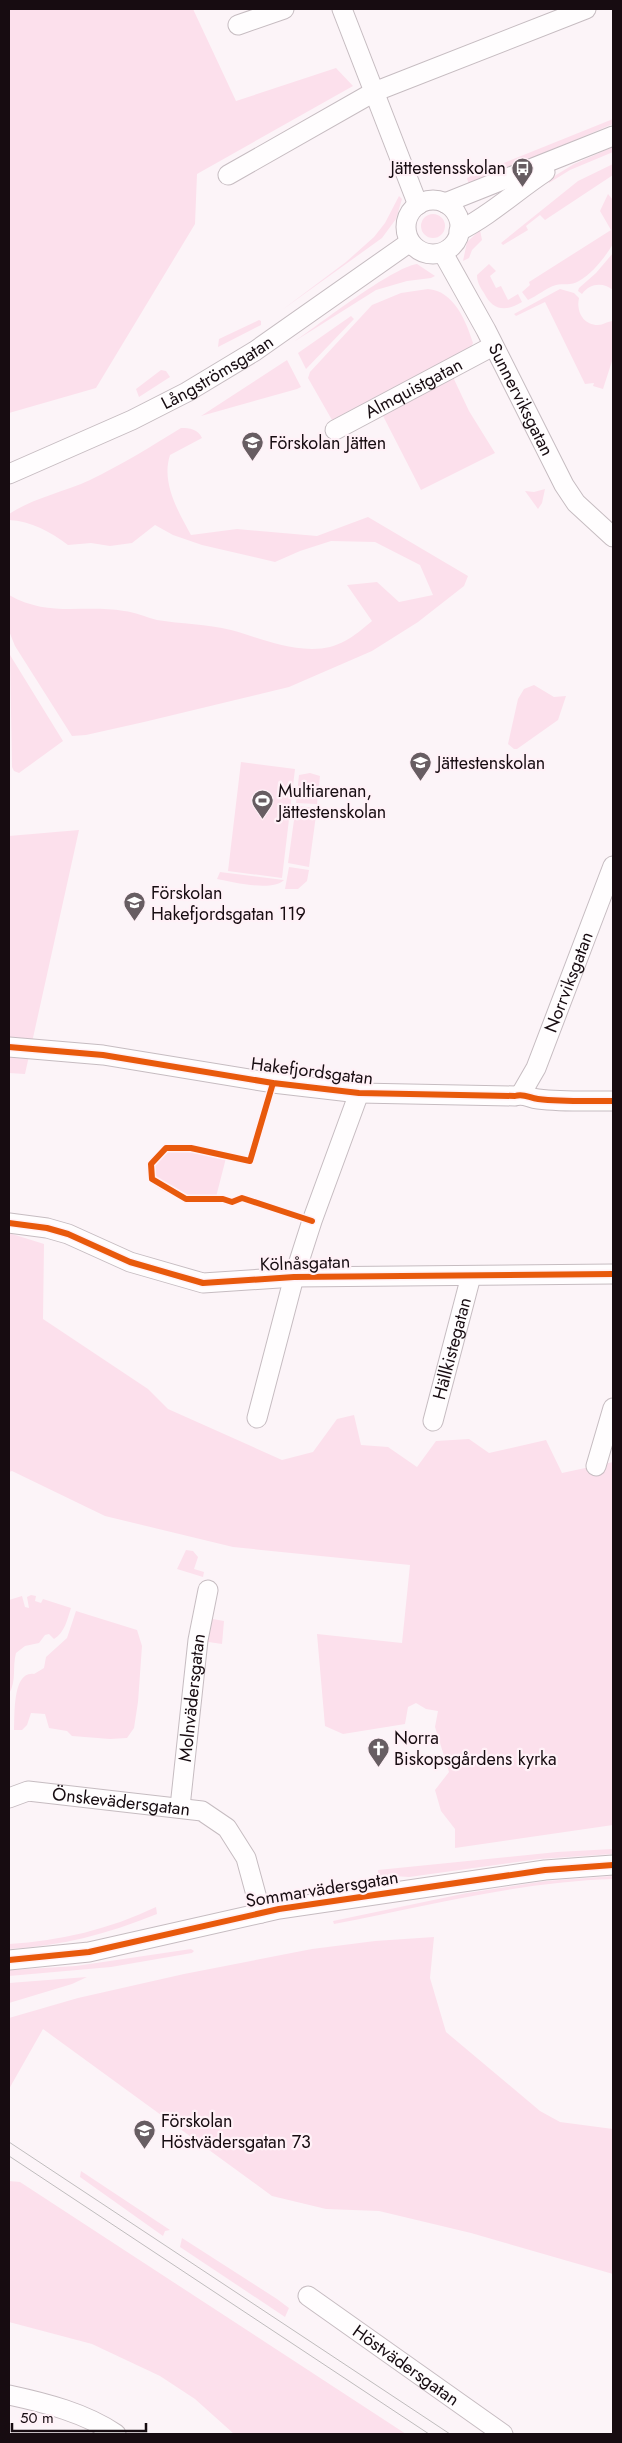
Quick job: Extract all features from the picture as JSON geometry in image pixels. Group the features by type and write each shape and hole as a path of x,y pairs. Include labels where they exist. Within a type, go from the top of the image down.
{"street":[{"path":"238,25 284,9"},
{"path":"342,9 418,205"},
{"path":"228,175 374,92 586,9"},
{"path":"445,204 613,136"},
{"path":"460,231 458,218 445,204 434,200 418,205 407,218 406,229 410,242 416,249 426,254 443,252 452,246 460,231 484,219 522,187 580,150"},
{"name":"Långströmsgatan","path":"9,474 132,420 187,392 255,351 410,242"},
{"name":"Sunnerviksgatan","path":"443,252 564,484 576,502 613,537"},
{"name":"Almquistgatan","path":"334,430 493,346"},
{"name":"Norrviksgatan","path":"521,1094 536,1068 613,866"},
{"name":"Hakefjordsgatan","path":"9,1047 102,1055 273,1083 359,1093 475,1097 515,1096 521,1094 535,1099 557,1101 613,1101"},
{"path":"257,1418 294,1276 359,1093"},
{"name":"Kölnåsgatan","path":"9,1223 47,1228 68,1234 130,1262 203,1283 294,1276 613,1274"},
{"name":"Hällkistegatan","path":"433,1421 471,1276"},
{"path":"596,1466 613,1408"},
{"name":"Molnvädersgatan","path":"180,1807 198,1640 208,1590"},
{"name":"Önskevädersgatan","path":"9,1798 28,1791 202,1811 228,1828 246,1858 261,1913"},
{"name":"Sommarvädersgatan","path":"9,1960 89,1952 261,1913 535,1872 613,1865"},
{"name":"Höstvädersgatan","path":"308,2296 503,2434"},
{"path":"9,2395 68,2411 104,2426 116,2434"}],"shaded area":[{"path":"9,9 193,9 236,101 336,68 353,86 197,174 195,224 96,388 9,413"},
{"path":"613,119 613,124 469,185 467,178 469,177"},
{"path":"613,147 613,152 570,170 549,183 548,180 574,164"},
{"path":"613,164 613,175 545,220 540,215 526,226 528,230 503,245 501,243 578,181"},
{"path":"608,194 613,200 613,244 602,259 589,274 579,281 552,286 528,300 522,292 530,285 529,282 611,230 600,211"},
{"path":"399,196 402,199 396,219 382,238 282,310 346,262 374,237 385,223"},
{"path":"433,214 442,217 445,226 442,235 433,238 424,235 421,226 424,217"},
{"path":"480,230 482,240 472,250 469,258 463,261 467,242"},
{"path":"613,253 613,290 609,287 597,285 585,290 582,294 578,291 579,288 596,273"},
{"path":"417,264 435,276 407,281 376,290 295,341 390,275"},
{"path":"489,264 496,271 490,276 496,288 501,286 508,300 518,294 522,302 505,308 500,308 491,303 479,284 477,275"},
{"path":"428,289 445,295 458,308 473,343 471,347 332,420 308,378 310,372 372,305 401,293"},
{"path":"560,289 574,293 579,298 580,312 588,323 598,325 613,321 613,358 603,389 593,386 594,383 585,384 545,302 516,316 514,314"},
{"path":"351,316 354,319 306,369 298,353"},
{"path":"259,320 261,325 218,347 219,339"},
{"path":"287,360 301,387 201,416"},
{"path":"161,370 166,371 170,377 139,397 136,389"},
{"path":"452,375 469,411 495,453 421,490 381,412"},
{"path":"181,428 193,430 202,438 170,455 168,465 169,486 172,496 191,535 237,529 317,536 368,517 468,576 464,586 418,622 372,651 289,687 144,722 86,735 72,736 15,646 9,631 9,595 38,606 66,609 109,609 136,613 157,620 222,628 280,645 312,649 330,647 345,641 372,621 347,585 377,582 399,602 433,595 420,565 375,542 331,541 300,551 275,562 202,545 173,535 155,525 132,543 110,546 91,543 68,545 40,528 25,522 9,520 9,514 18,508 90,480 125,462"},
{"path":"545,489 542,503 538,509 525,491 534,492"},
{"path":"10,655 63,741 19,773 14,771 12,767"},
{"path":"534,685 554,697 566,696 558,720 517,749 514,749 508,744 518,699 524,689"},
{"name":"Multiarenan, Jättestenskolan","path":"241,762 295,769 282,878 228,871"},
{"path":"310,773 320,776 317,804 296,803 299,775"},
{"path":"296,806 317,808 309,867 288,863"},
{"path":"79,830 25,1074 9,1073 9,836"},
{"path":"289,867 309,870 307,881 298,889 285,889"},
{"path":"220,872 284,880 278,884 262,886 242,884 217,879"},
{"path":"180,1149 226,1158 216,1197 196,1198 174,1195 156,1186 150,1179 147,1169 155,1155 163,1151"},
{"path":"9,1233 44,1244 43,1319 148,1389 168,1409 282,1460 313,1452 337,1419 354,1415 361,1445 388,1447 417,1467 436,1441 469,1439 489,1453 546,1440 562,1473 613,1462 613,1825 455,1848 455,1829 441,1811 435,1790 449,1772 435,1727 438,1711 426,1709 416,1703 408,1707 405,1724 343,1734 325,1726 317,1634 402,1643 410,1565 233,1547 105,1516 12,1471 9,1472"},
{"path":"186,1550 193,1551 198,1557 194,1569 204,1572 203,1577 177,1569"},
{"path":"31,1595 36,1596 35,1601 41,1603 43,1599 71,1608 65,1625 58,1636 54,1639 49,1634 45,1635 39,1643 25,1646 16,1653 14,1679 9,1694 9,1600 22,1596 25,1607 29,1608 27,1597"},
{"path":"76,1611 137,1630 142,1646 138,1702 134,1728 127,1738 110,1739 72,1736 67,1731 49,1728 45,1714 31,1713 27,1725 22,1730 14,1730 18,1686 27,1675 34,1674 44,1668 46,1657 67,1638"},
{"path":"207,1618 224,1621 222,1644 202,1641"},
{"path":"613,1849 613,1854 539,1859 409,1877 378,1875 378,1870 557,1852"},
{"path":"613,1876 613,1879 578,1881 507,1890 334,1924 333,1921 467,1893 546,1881"},
{"path":"156,1907 157,1914 102,1933 66,1942 9,1949 9,1944 66,1937 103,1928"},
{"path":"434,1937 430,1978 446,2032 540,2111 560,2122 613,2129 613,2274 471,2233 379,2211 326,2209 272,2196 43,2029 9,2089 9,2018 78,1998 184,1974 312,1949 375,1941"},
{"path":"191,1949 194,1951 192,1953 111,1967 9,1976 9,1970 76,1966"},
{"path":"87,1977 72,1984 9,2003 9,1983"},
{"path":"81,2171 170,2230 165,2231 163,2236 80,2177"},
{"path":"9,2181 20,2182 406,2434 234,2434 195,2399 160,2376 92,2344 9,2322"},
{"path":"182,2238 289,2308 285,2317 180,2247"}],"tram line":[{"path":"9,2142 450,2434"},
{"path":"9,2156 429,2434"}],"cycle path":[{"path":"9,1047 103,1055 273,1083 359,1093 521,1095 557,1101 613,1101"},
{"path":"273,1083 250,1161 191,1148 166,1148 151,1164 152,1179 186,1199 223,1199 232,1202 242,1198 312,1221"},
{"path":"9,1223 47,1228 68,1234 130,1262 203,1283 294,1277 613,1274"},
{"path":"9,1960 89,1952 279,1909 545,1870 613,1865"}],"place":[{"name":"Jättestensskolan","path":"522,187"},
{"name":"Förskolan Jätten","path":"253,462"},
{"name":"Jättestenskolan","path":"421,782"},
{"name":"Multiarenan, Jättestenskolan","path":"262,820"},
{"name":"Förskolan Hakefjordsgatan 119","path":"135,922"},
{"name":"Norra Biskopsgårdens kyrka","path":"378,1767"},
{"name":"Förskolan Höstvädersgatan 73","path":"145,2150"}]}
